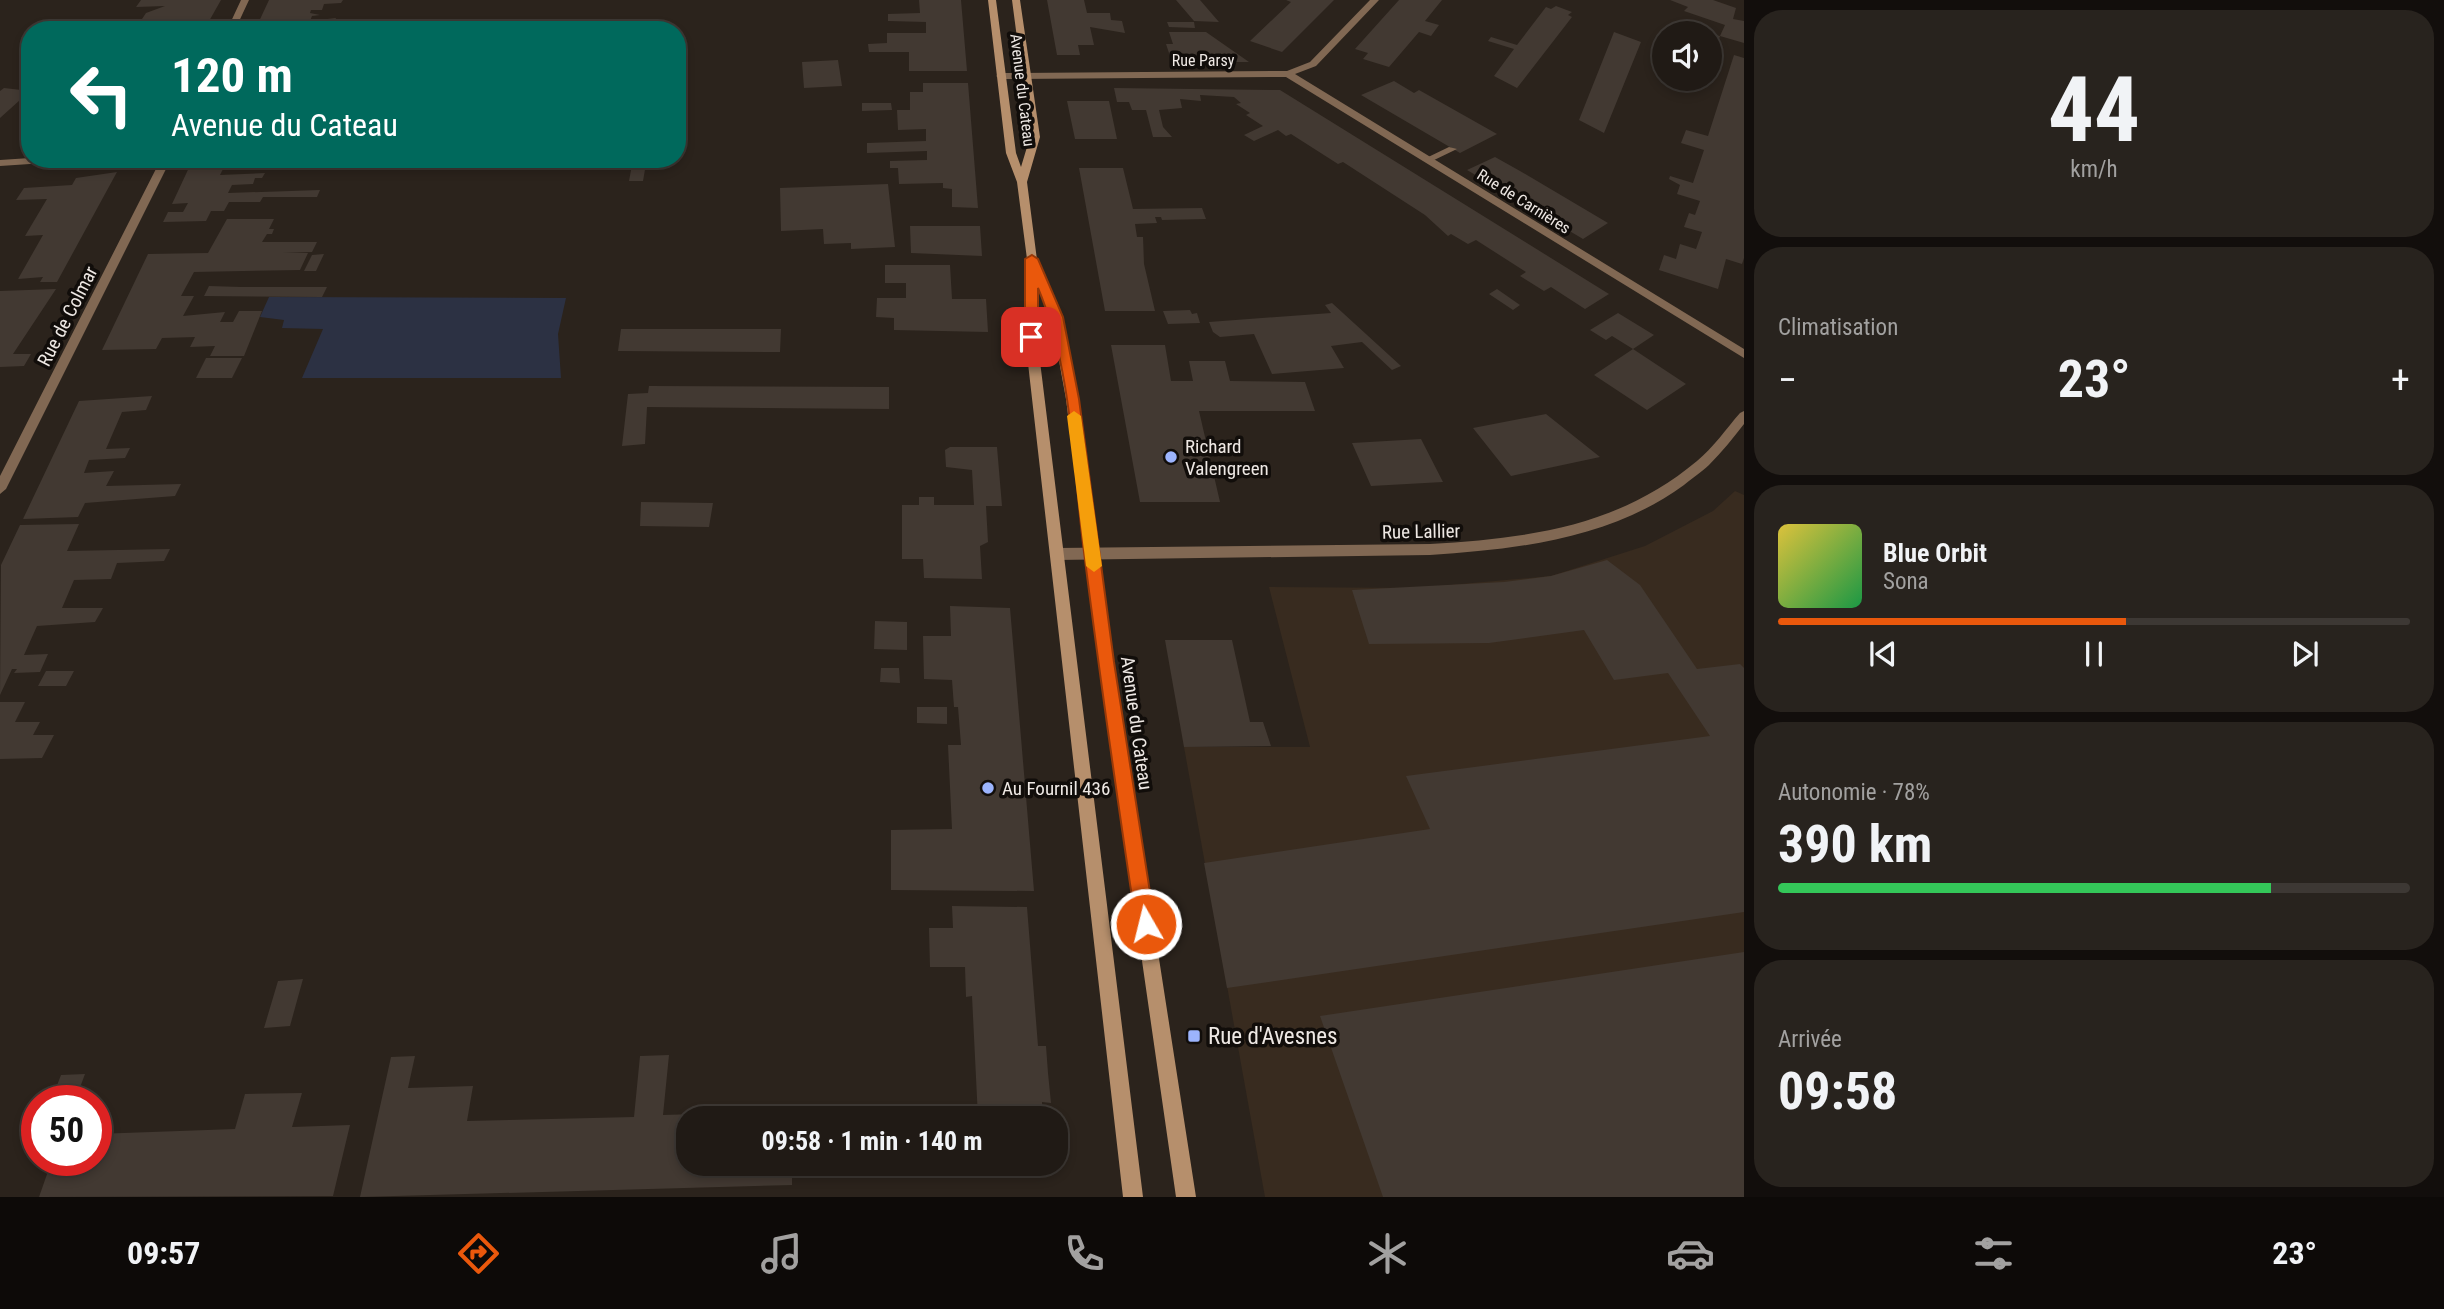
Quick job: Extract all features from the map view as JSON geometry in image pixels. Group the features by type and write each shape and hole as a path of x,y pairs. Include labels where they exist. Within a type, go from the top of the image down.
{"main road":[{"name":"Avenue du Cateau","path":"992,0 1011,153 1022,182 1032,259 1031,337 1133,1197"},
{"name":"Avenue du Cateau","path":"1016,0 1035,137 1022,182"},
{"name":"Avenue du Cateau","path":"1032,259 1057,317 1072,399 1186,1197"}],"street":[{"path":"234,21 245,0"},
{"name":"Rue Parsy","path":"1001,76 1288,74 1319,59 1375,0"},
{"name":"Rue de Carnières","path":"1288,74 1744,354"},
{"path":"1427,160 1452,149"},
{"path":"0,163 21,162"},
{"name":"Rue de Colmar","path":"0,489 161,168"},
{"name":"Rue Lallier","path":"1057,554 1475,550 1553,537 1624,513 1678,483 1721,446 1744,416"}],"shaded area":[{"path":"269,297 566,298 558,334 561,378 302,378 323,329 282,328 284,320 260,317"},
{"path":"1735,491 1744,495 1744,1197 1265,1197 1184,747 1310,747 1269,587 1416,588 1551,576 1645,546 1713,511"}],"building":[{"path":"141,0 221,0 209,21 141,21 146,13 165,6 136,7"},
{"path":"269,0 343,0 341,3 324,4 322,10 311,10 310,13 320,15 312,16 310,21 259,21"},
{"path":"919,0 961,0 967,71 909,71 909,52 869,52 868,44 887,43 887,33 926,33 926,22 888,21 888,14 920,13"},
{"path":"1047,0 1084,0 1087,13 1110,13 1111,20 1122,21 1125,33 1090,27 1094,45 1078,45 1080,55 1057,55"},
{"path":"1176,0 1200,0 1219,22 1194,21"},
{"path":"1286,0 1334,0 1282,52 1250,41 1291,2"},
{"path":"1399,0 1442,0 1425,21 1439,25 1431,36 1419,32 1389,67 1363,59 1368,53 1355,49"},
{"path":"1670,0 1713,0 1736,8 1733,19 1744,21 1744,43 1722,37 1725,25 1722,21 1713,21 1684,11 1688,7"},
{"path":"1556,6 1572,12 1568,15 1572,17 1517,88 1494,76 1514,49 1488,41 1491,37 1517,45 1546,7 1551,9"},
{"path":"336,18 335,21 310,21"},
{"path":"1167,22 1194,22 1195,28 1169,27"},
{"path":"1169,32 1206,32 1249,62 1172,62 1166,44 1173,44"},
{"path":"1614,32 1641,42 1604,133 1579,120"},
{"path":"1734,55 1744,58 1744,258 1742,264 1726,259 1718,289 1659,270 1664,255 1676,259 1680,244 1696,249 1702,232 1684,227 1689,213 1695,215 1700,201 1677,194 1680,185 1669,179 1670,176 1693,183 1704,150 1681,143 1686,130 1708,136"},
{"path":"838,60 842,86 804,88 802,62"},
{"path":"1394,81 1414,93 1419,90 1497,134 1460,153 1361,95"},
{"path":"923,83 968,83 978,208 952,207 952,189 943,188 943,183 899,184 898,168 890,168 890,161 927,160 927,151 867,153 867,143 926,141 926,129 898,130 897,110 910,110 910,92 923,92"},
{"path":"4,88 21,90 21,99 0,118 0,91"},
{"path":"1114,88 1280,90 1609,294 1585,309 1551,287 1544,291 1520,276 1526,272 1476,240 1468,244 1451,234 1448,236 1425,215 1343,162 1338,164 1291,134 1286,136 1278,130 1254,141 1244,135 1263,126 1246,115 1250,113 1236,104 1241,103 1234,97 1200,95 1201,101 1180,99 1182,108 1159,110 1163,127 1172,137 1153,137 1146,110 1132,110 1129,102 1117,102"},
{"path":"1067,101 1109,101 1117,139 1075,139"},
{"path":"862,103 891,103 892,110 862,111"},
{"path":"1495,157 1608,223 1583,239 1467,170"},
{"path":"189,168 224,168 220,175 265,173 262,178 255,178 253,184 232,185 228,193 320,190 317,197 263,197 260,202 229,202 224,211 211,211 206,221 163,222 168,212 183,212 188,203 172,204"},
{"path":"631,168 645,168 643,181 629,181"},
{"path":"1079,168 1123,168 1133,209 1202,208 1206,219 1162,220 1161,217 1155,217 1157,223 1135,224 1137,237 1143,237 1144,264 1155,311 1105,311"},
{"path":"117,172 57,282 40,282 43,277 18,279 43,235 25,236 47,199 16,200 24,188 72,185 76,178"},
{"path":"888,184 895,247 851,249 851,243 824,244 823,229 781,231 780,188"},
{"path":"227,219 274,219 269,229 274,229 272,234 267,234 262,242 317,242 312,252 283,253 308,253 300,270 194,272 181,296 194,296 183,316 225,312 220,322 233,322 239,311 262,311 244,356 210,356 215,346 190,347 195,337 162,338 156,349 102,350 148,254 208,253"},
{"path":"910,226 980,226 982,256 911,253"},
{"path":"324,254 316,271 304,271 312,255"},
{"path":"885,265 950,265 952,299 986,299 988,332 894,330 894,318 876,317 877,298 906,298 906,283 885,283"},
{"path":"209,286 327,287 322,297 204,296"},
{"path":"56,289 13,354 31,354 24,366 0,367 0,291"},
{"path":"1497,289 1520,305 1513,310 1489,294"},
{"path":"1332,303 1401,366 1392,370 1362,342 1331,346 1344,368 1272,374 1254,334 1220,337 1213,332 1209,322 1331,313 1325,305"},
{"path":"1190,310 1192,314 1197,313 1200,323 1168,324 1163,311"},
{"path":"1618,313 1654,335 1633,349 1612,336 1606,340 1590,330"},
{"path":"621,329 781,329 780,352 618,351"},
{"name":"Richard Valengreen","path":"1111,345 1165,345 1171,381 1193,381 1189,361 1225,361 1230,381 1305,382 1315,411 1199,411 1220,502 1140,502"},
{"path":"1633,349 1686,384 1647,410 1594,375"},
{"path":"206,358 242,358 232,378 196,378"},
{"path":"649,386 889,387 889,409 647,407 645,444 622,446 628,394 648,393"},
{"path":"152,396 146,410 122,412 106,449 130,448 125,458 89,460 84,473 114,471 106,486 181,484 175,496 85,503 78,517 23,519 79,401"},
{"path":"1546,414 1600,457 1511,476 1473,428"},
{"path":"1421,439 1443,482 1371,486 1352,443"},
{"path":"950,447 997,447 1002,506 986,506 988,542 980,546 982,579 924,578 923,559 902,559 902,505 919,505 919,497 934,497 934,505 974,505 972,470 946,467 945,450"},
{"path":"641,502 713,503 709,527 640,526"},
{"path":"79,524 67,551 170,549 164,561 117,563 111,579 74,580 62,608 103,608 95,622 37,626 24,655 48,654 40,672 14,673 17,669 12,669 0,695 1,565 20,525"},
{"path":"1607,560 1640,585 1697,669 1740,664 1744,668 1744,912 1227,988 1204,863 1430,829 1406,776 1710,736 1668,673 1614,680 1584,630 1489,643 1369,644 1352,590 1504,582 1551,576"},
{"path":"950,606 1010,608 1034,891 891,890 891,830 952,829 948,745 961,745 958,707 954,707 952,680 924,679 923,636 951,636"},
{"path":"875,621 907,622 907,650 874,649"},
{"path":"1165,640 1232,640 1250,722 1263,722 1271,746 1184,747"},
{"path":"881,668 899,668 900,683 880,682"},
{"path":"46,671 74,671 66,686 38,686"},
{"path":"0,702 25,702 15,722 40,722 33,735 54,735 42,758 0,759"},
{"path":"917,707 947,707 947,724 917,723"},
{"path":"952,906 1027,907 1038,1046 1046,1046 1051,1103 1042,1102 1042,1106 977,1106 972,996 966,997 965,967 930,967 929,928 953,928"},
{"path":"1744,952 1744,1197 1383,1197 1320,1016"},
{"path":"303,979 290,1026 264,1028 278,981"},
{"path":"669,1055 663,1115 676,1115 676,1176 792,1176 792,1185 360,1197 391,1057 415,1056 408,1088 473,1086 467,1121 634,1117 640,1056"},
{"path":"85,1074 81,1085 57,1085 61,1075"},
{"path":"302,1093 292,1127 350,1125 333,1196 39,1197 46,1176 112,1176 112,1133 235,1129 245,1094"}],"slow traffic":[{"path":"1074,416 1094,566"}],"place":[{"name":"Richard Valengreen","path":"1171,457"},
{"name":"Au Fournil 436","path":"988,788"},
{"name":"Rue d'Avesnes","path":"1194,1036"}],"route":[{"path":"1031,337 1032,259 1057,317 1072,399 1106,662 1146,924"}]}
